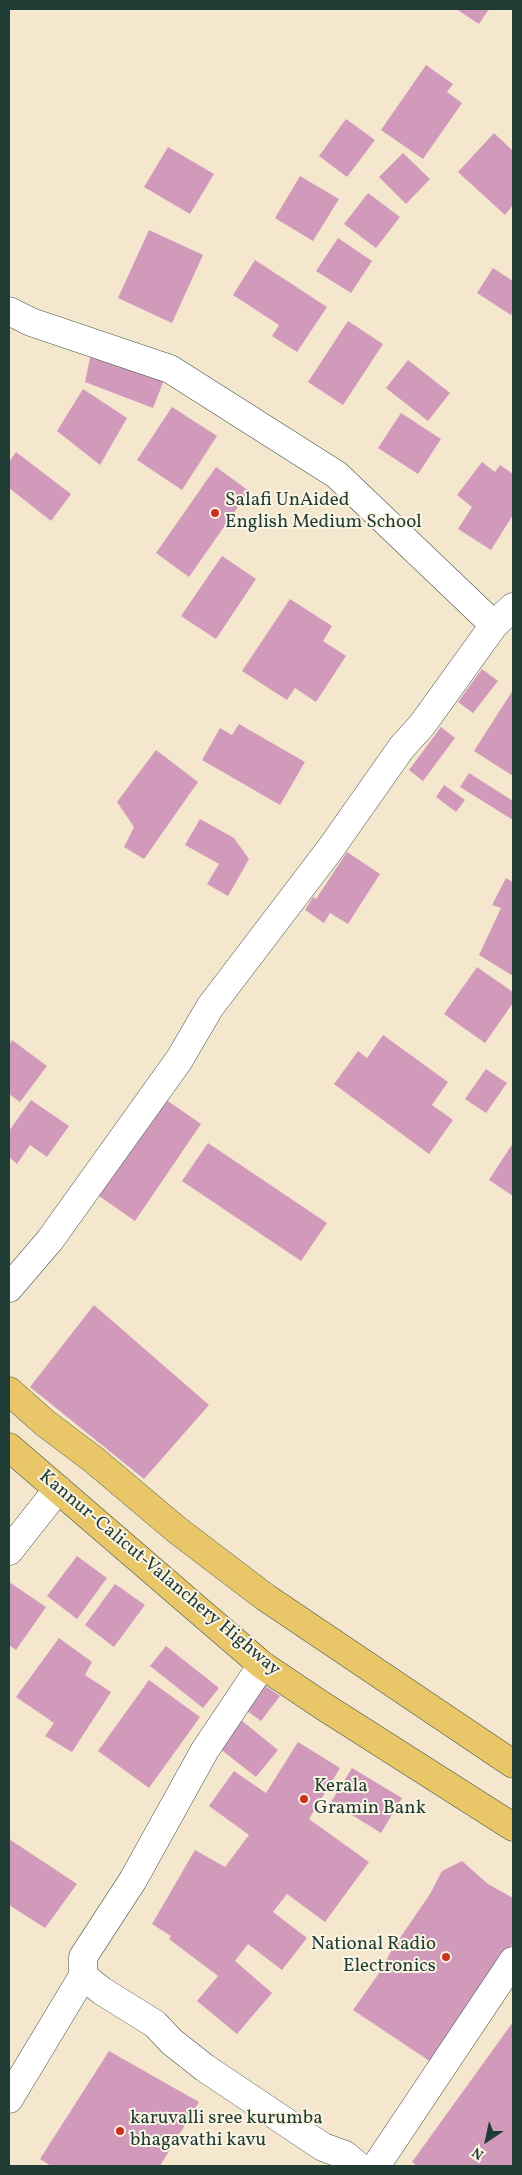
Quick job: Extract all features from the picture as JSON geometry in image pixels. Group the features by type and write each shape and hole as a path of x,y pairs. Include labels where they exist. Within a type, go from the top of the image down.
{"highway":[{"path":"9,1391 45,1423 94,1460 177,1530 265,1597 513,1764"},
{"name":"Kannur-Calicut-Valanchery Highway","path":"9,1446 262,1665 513,1827"}],"street":[{"path":"9,311 31,322 170,369 336,474 504,616 422,726 402,747 332,848 283,909 210,1007 179,1060 50,1240 9,1288"},
{"path":"9,1551 58,1488"},
{"path":"9,2099 83,1976 83,1957 133,1880 205,1750 262,1665"},
{"path":"376,2166 513,1961"},
{"path":"83,1976 102,1991 155,2024 172,2042 205,2068 323,2147 345,2155 358,2166"}],"building":[{"path":"456,9 489,9 479,24"},
{"path":"426,65 453,84 447,92 462,103 423,159 381,130"},
{"path":"346,119 375,140 347,177 319,156"},
{"path":"494,133 513,151 513,205 505,215 458,172"},
{"path":"168,147 214,174 190,214 144,187"},
{"path":"403,153 430,179 406,204 379,177"},
{"path":"300,176 339,199 313,241 275,218"},
{"path":"368,193 400,217 376,248 344,224"},
{"path":"149,230 203,255 172,323 118,298"},
{"path":"338,238 372,261 351,293 316,271"},
{"path":"255,260 327,307 297,352 272,336 279,325 233,295"},
{"path":"493,268 513,281 513,311 511,315 477,293"},
{"path":"348,321 383,344 343,405 308,382"},
{"path":"91,353 164,380 153,408 85,382"},
{"path":"408,360 450,393 428,421 386,388"},
{"path":"83,389 127,418 100,465 57,431"},
{"path":"172,407 217,436 182,490 137,460"},
{"path":"401,413 441,439 418,474 378,448"},
{"path":"16,452 71,494 51,521 9,488 9,462"},
{"path":"482,462 495,472 500,465 513,474 513,515 491,550 458,529 472,507 457,495"},
{"path":"216,467 249,491 189,577 156,553"},
{"path":"222,556 256,579 216,639 181,616"},
{"path":"290,599 332,626 323,641 346,656 316,702 295,688 287,700 242,671"},
{"path":"482,669 498,681 473,713 458,702"},
{"path":"513,690 513,776 474,751"},
{"path":"239,724 305,762 280,805 202,760 220,728 232,735"},
{"path":"441,727 455,738 423,781 409,770"},
{"path":"156,750 198,782 144,859 124,847 134,827 117,802"},
{"path":"469,773 513,801 513,820 460,787"},
{"path":"444,785 465,800 456,812 436,797"},
{"path":"200,819 234,838 249,859 228,896 207,884 219,864 185,845"},
{"path":"347,852 380,874 348,924 330,913 324,923 305,910 313,897 316,899"},
{"path":"506,878 513,882 513,976 479,955 501,908 492,905"},
{"path":"477,967 513,992 513,1003 485,1043 444,1014"},
{"path":"383,1035 448,1082 432,1105 453,1120 429,1154 334,1084 358,1051 367,1058"},
{"path":"12,1040 47,1066 20,1102 9,1094 9,1045"},
{"path":"486,1069 507,1083 486,1113 465,1099"},
{"path":"165,1099 201,1124 135,1221 99,1196"},
{"path":"31,1100 69,1126 47,1157 30,1145 17,1164 9,1157 9,1131"},
{"path":"208,1143 327,1223 301,1261 182,1181"},
{"path":"513,1143 513,1196 489,1180"},
{"path":"94,1305 209,1405 144,1479 30,1387"},
{"path":"77,1556 107,1578 77,1619 47,1596"},
{"path":"9,1582 46,1607 16,1650 9,1645"},
{"path":"115,1584 145,1605 114,1647 85,1625"},
{"path":"59,1638 92,1662 85,1675 111,1692 72,1752 45,1736 54,1723 16,1697"},
{"path":"166,1646 219,1688 203,1708 150,1666"},
{"path":"149,1680 200,1717 149,1788 98,1751"},
{"path":"261,1683 280,1696 261,1721 243,1708"},
{"path":"241,1720 278,1750 256,1777 219,1748"},
{"path":"298,1742 340,1768 309,1819 369,1862 325,1922 287,1894 273,1912 307,1938 282,1970 248,1944 235,1961 272,1993 237,2034 197,2001 218,1976 169,1939 171,1936 152,1924 195,1850 225,1867 249,1835 209,1806 234,1771 266,1793"},
{"path":"352,1768 402,1798 381,1833 331,1802"},
{"path":"9,1839 77,1884 45,1928 9,1905"},
{"name":"National Radio Electronics","path":"462,1861 488,1884 513,1898 513,1943 431,2062 353,2010 382,1969 391,1951 430,1894 442,1871"},
{"path":"513,2022 512,2166 417,2166 412,2162"},
{"name":"karuvalli sree kurumba bhagavathi kavu","path":"109,2051 199,2102 160,2166 51,2166 40,2159"}],"place":[{"name":"Salafi UnAided English Medium School","path":"215,513"},
{"name":"Kerala Gramin Bank","path":"304,1799"},
{"name":"National Radio Electronics","path":"446,1957"},
{"name":"karuvalli sree kurumba bhagavathi kavu","path":"120,2131"}]}
